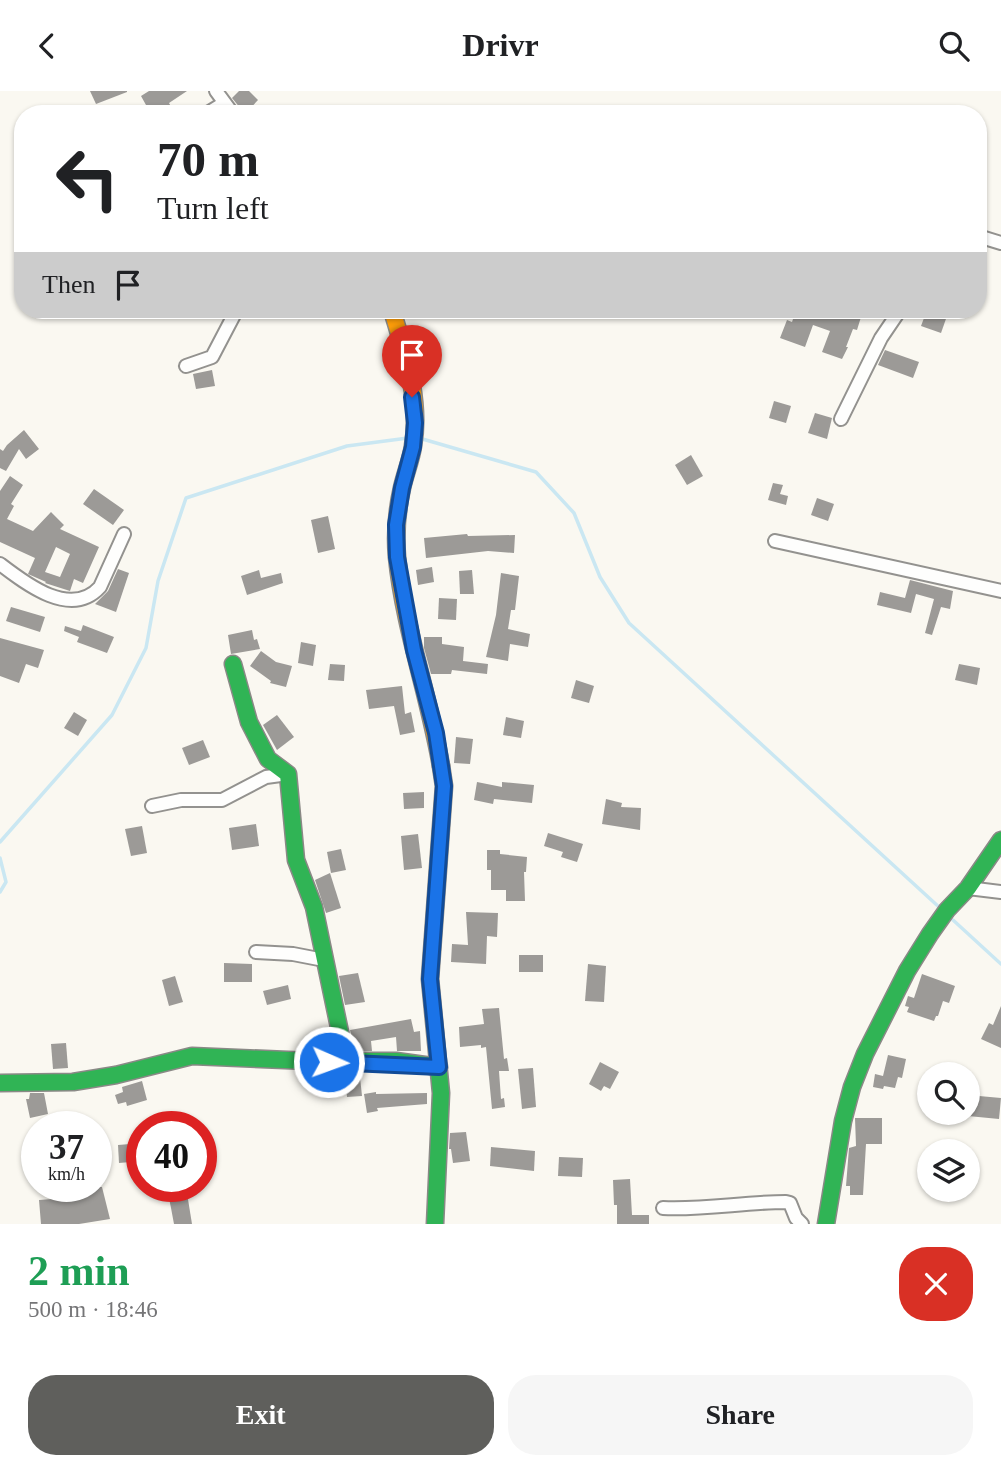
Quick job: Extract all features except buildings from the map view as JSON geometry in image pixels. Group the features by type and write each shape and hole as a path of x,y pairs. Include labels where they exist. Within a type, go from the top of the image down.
{"street":[{"path":"186,366 212,357 231,319"},
{"path":"395,319 410,371 414,437 396,525 397,557 414,650 432,715 444,786 430,979 441,1093 435,1224"},
{"path":"841,419 881,338 894,319"},
{"path":"0,564 39,591 66,600 83,599 100,587 124,534"},
{"path":"775,541 1001,591"},
{"path":"233,664 249,722 268,759 288,774 296,860 314,908 346,1061 396,1061 439,1067"},
{"path":"152,806 181,800 222,800 266,776 288,774"},
{"path":"826,1224 843,1121 865,1054 907,971 947,910 968,888 1001,839"},
{"path":"968,888 1001,892"},
{"path":"256,952 293,954 324,960"},
{"path":"0,1083 73,1081 116,1075 192,1056 439,1067"},
{"path":"663,1208 689,1209 750,1202 786,1202 790,1203 796,1218 802,1224"}],"waterway":[{"path":"0,842 112,715 146,648 158,581 186,498 347,446 408,438"},
{"path":"419,438 536,472 574,513 600,577 629,623 939,907"},
{"path":"0,858 6,882 0,892"},
{"path":"953,920 1001,964"}],"traffic: fast":[{"path":"233,664 249,722 268,759 288,774 296,860 314,907 346,1061 396,1061 439,1067"},
{"path":"435,1224 441,1093 430,979 444,786 441,766"},
{"path":"826,1224 843,1121 865,1054 907,971 930,934 947,910 968,888 1001,840"},
{"path":"0,1083 73,1082 116,1075 192,1056 357,1063"}],"traffic: slow":[{"path":"395,319 410,377 415,412 413,446 398,513 397,557 405,609 441,766"}],"route":[{"path":"329,1062 439,1067 430,979 444,786 440,752 414,650 397,557 396,525 413,447 415,423 412,397"}]}
